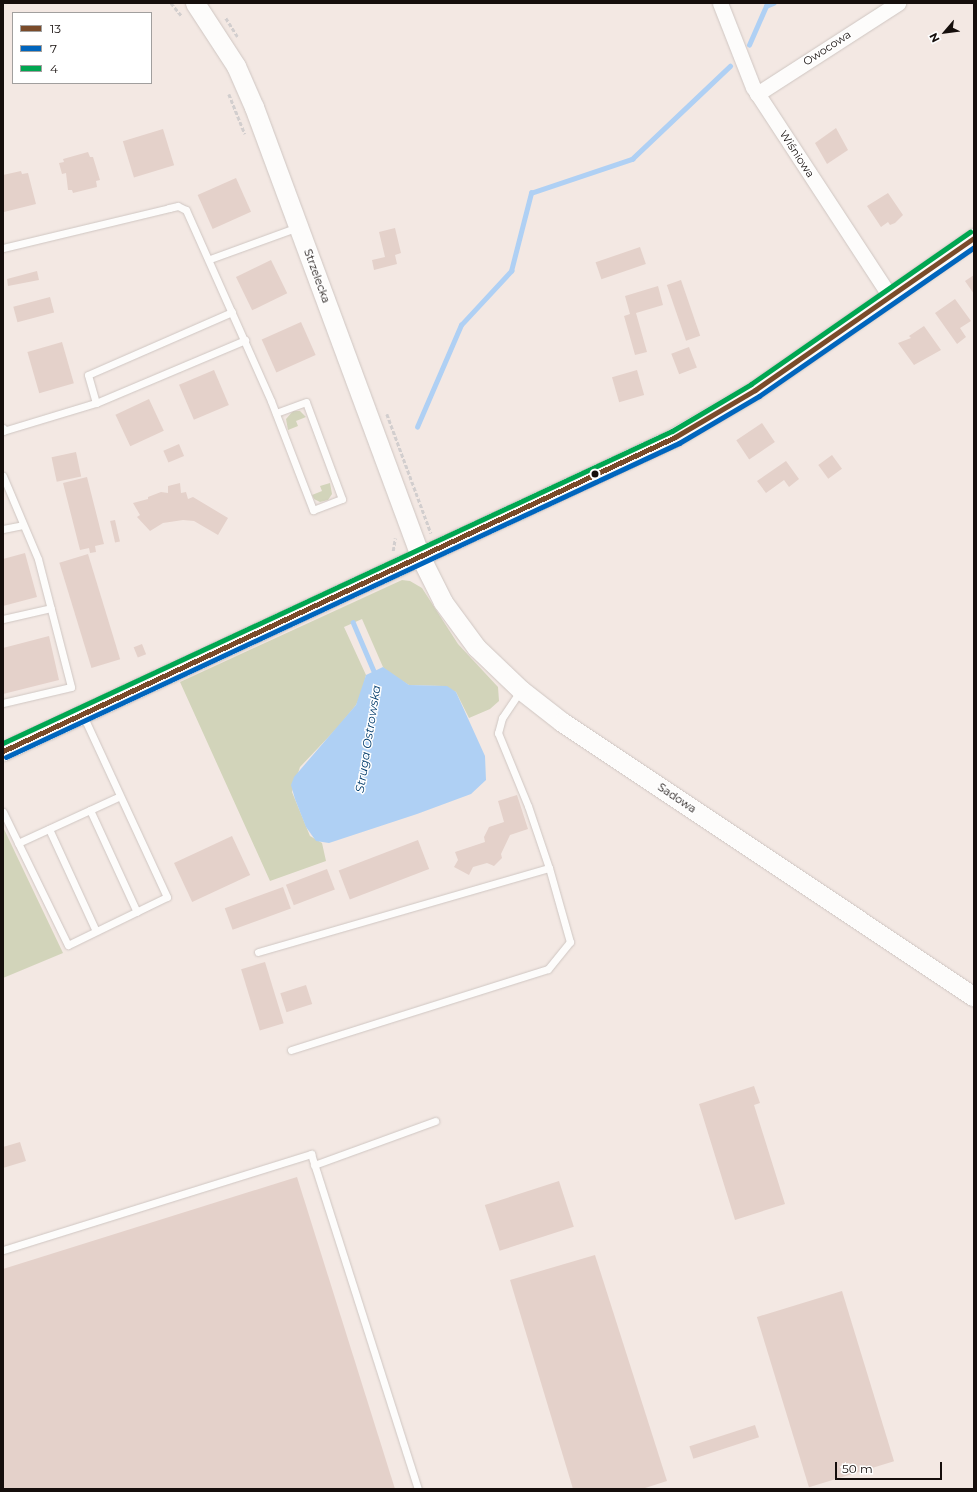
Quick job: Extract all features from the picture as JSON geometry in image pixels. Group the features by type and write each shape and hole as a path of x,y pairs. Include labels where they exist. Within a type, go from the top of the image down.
{"street":[{"name":"Strzelecka","path":"195,3 238,71 299,227 421,558"},
{"name":"Wiśniowa","path":"720,3 757,94 890,296"},
{"name":"Owocowa","path":"757,94 898,3"},
{"path":"3,751 421,558 675,437 755,390 974,238"},
{"name":"Sadowa","path":"421,558 443,602 466,634 488,660 521,690 562,722 974,997"}],"lane":[{"path":"3,248 178,206 186,210 210,259 276,413 313,510 342,499 306,402 276,413"},
{"path":"210,259 299,227"},
{"path":"96,403 88,375 232,312"},
{"path":"3,430 96,403 245,340"},
{"path":"3,476 38,559 71,686 3,703"},
{"path":"3,529 23,525"},
{"path":"3,619 50,608"},
{"path":"291,1050 548,969 570,942 549,868 528,806 498,733 502,718 521,690"},
{"path":"3,812 68,945 167,897 82,714"},
{"path":"18,843 120,796"},
{"path":"90,810 137,912"},
{"path":"49,829 96,931"},
{"path":"258,952 549,868"},
{"path":"314,1165 435,1121"},
{"path":"3,1250 311,1154 418,1489"}],"path":[{"path":"171,3 186,22"},
{"path":"227,90 248,141"},
{"path":"387,573 381,565 393,551 393,534"}],"green space":[{"path":"293,411 300,411 306,417 296,421 298,426 288,430 286,419"},
{"path":"330,483 332,494 328,500 320,502 314,499 312,495 322,491 320,486"},
{"path":"402,580 410,581 422,588 458,644 498,687 499,701 490,709 469,718 456,692 442,686 409,685 387,672 383,667 362,619 344,627 366,675 362,692 356,705 338,727 300,767 292,792 310,836 322,843 326,861 270,881 180,682"},
{"path":"3,827 63,953 3,978"}],"water":[{"path":"383,667 409,685 447,686 456,692 485,756 486,780 471,794 417,814 329,843 316,841 306,827 295,799 291,785 294,777 356,705 366,675"}],"building":[{"path":"836,128 848,150 827,164 815,143"},
{"path":"163,129 174,165 134,178 123,141"},
{"path":"88,152 90,157 93,157 100,180 96,181 97,187 73,193 72,190 68,190 66,173 62,174 59,163 64,162 63,159"},
{"path":"21,171 22,174 28,173 36,204 4,212 3,175"},
{"path":"236,178 251,212 213,229 198,195"},
{"path":"888,193 903,215 895,223 890,225 888,222 881,227 867,206"},
{"path":"395,228 401,253 395,255 397,264 374,270 372,260 385,257 379,232"},
{"path":"640,247 646,264 601,279 596,262"},
{"path":"271,260 287,293 252,310 236,277"},
{"path":"37,271 39,280 8,286 7,279"},
{"path":"974,275 974,294 965,281"},
{"path":"681,280 700,336 686,341 667,285"},
{"path":"658,286 663,305 636,313 647,352 635,355 624,316 630,314 625,296"},
{"path":"50,297 54,312 17,322 13,307"},
{"path":"955,299 971,321 960,328 966,337 957,344 935,313"},
{"path":"301,322 316,355 276,372 262,339"},
{"path":"924,326 941,350 914,365 898,343 911,338 909,336"},
{"path":"62,342 74,383 39,393 27,352"},
{"path":"689,347 697,368 679,374 671,354"},
{"path":"214,370 229,405 194,420 179,385"},
{"path":"637,370 644,395 619,402 612,377"},
{"path":"149,399 164,431 130,446 115,415"},
{"path":"762,423 775,442 749,459 736,440"},
{"path":"179,444 184,456 168,463 163,451"},
{"path":"76,452 81,476 57,482 52,457"},
{"path":"832,455 842,469 828,479 818,465"},
{"path":"786,461 799,479 789,487 784,480 766,493 757,481"},
{"path":"87,477 104,544 95,546 96,552 90,553 89,548 80,550 63,483"},
{"path":"180,483 181,493 186,492 188,499 193,497 228,518 218,535 194,521 183,520 163,523 150,531 137,517 140,515 133,503 148,499 148,497 161,492 168,493 168,486"},
{"path":"115,520 120,541 115,543 110,521"},
{"path":"25,553 37,597 3,606 3,559"},
{"path":"88,554 120,659 91,668 59,563"},
{"path":"49,636 59,680 3,694 3,648"},
{"path":"142,644 146,654 138,658 134,647"},
{"path":"517,795 528,829 510,835 501,854 502,858 494,866 487,863 473,867 469,875 454,867 458,860 455,852 485,842 484,837 489,827 504,822 498,801"},
{"path":"232,836 250,875 192,902 174,863"},
{"path":"418,840 429,869 350,899 339,870"},
{"path":"327,869 335,890 294,905 286,885"},
{"path":"283,887 291,909 233,930 225,908"},
{"path":"265,962 284,1023 260,1031 241,969"},
{"path":"306,985 312,1004 287,1012 280,993"},
{"path":"754,1086 760,1103 754,1105 785,1204 735,1220 699,1104"},
{"path":"20,1142 26,1161 3,1168 3,1147"},
{"path":"297,1177 395,1489 3,1489 3,1269"},
{"path":"559,1181 574,1227 500,1251 485,1205"},
{"path":"595,1255 667,1481 642,1489 573,1489 510,1280"},
{"path":"842,1291 894,1461 809,1487 757,1317"},
{"path":"755,1425 759,1437 693,1459 689,1446"}],"waterway":[{"path":"749,45 766,6 773,3"},
{"path":"417,427 461,325 511,271 531,193 632,159 730,66"},
{"name":"Struga Ostrowska","path":"353,622 376,676"}],"transit line":[{"name":"4","path":"3,743 672,431 751,384 970,232"},
{"name":"13","path":"3,751 675,437 755,390 974,238"},
{"name":"7","path":"6,757 679,443 759,396 974,247"}]}
